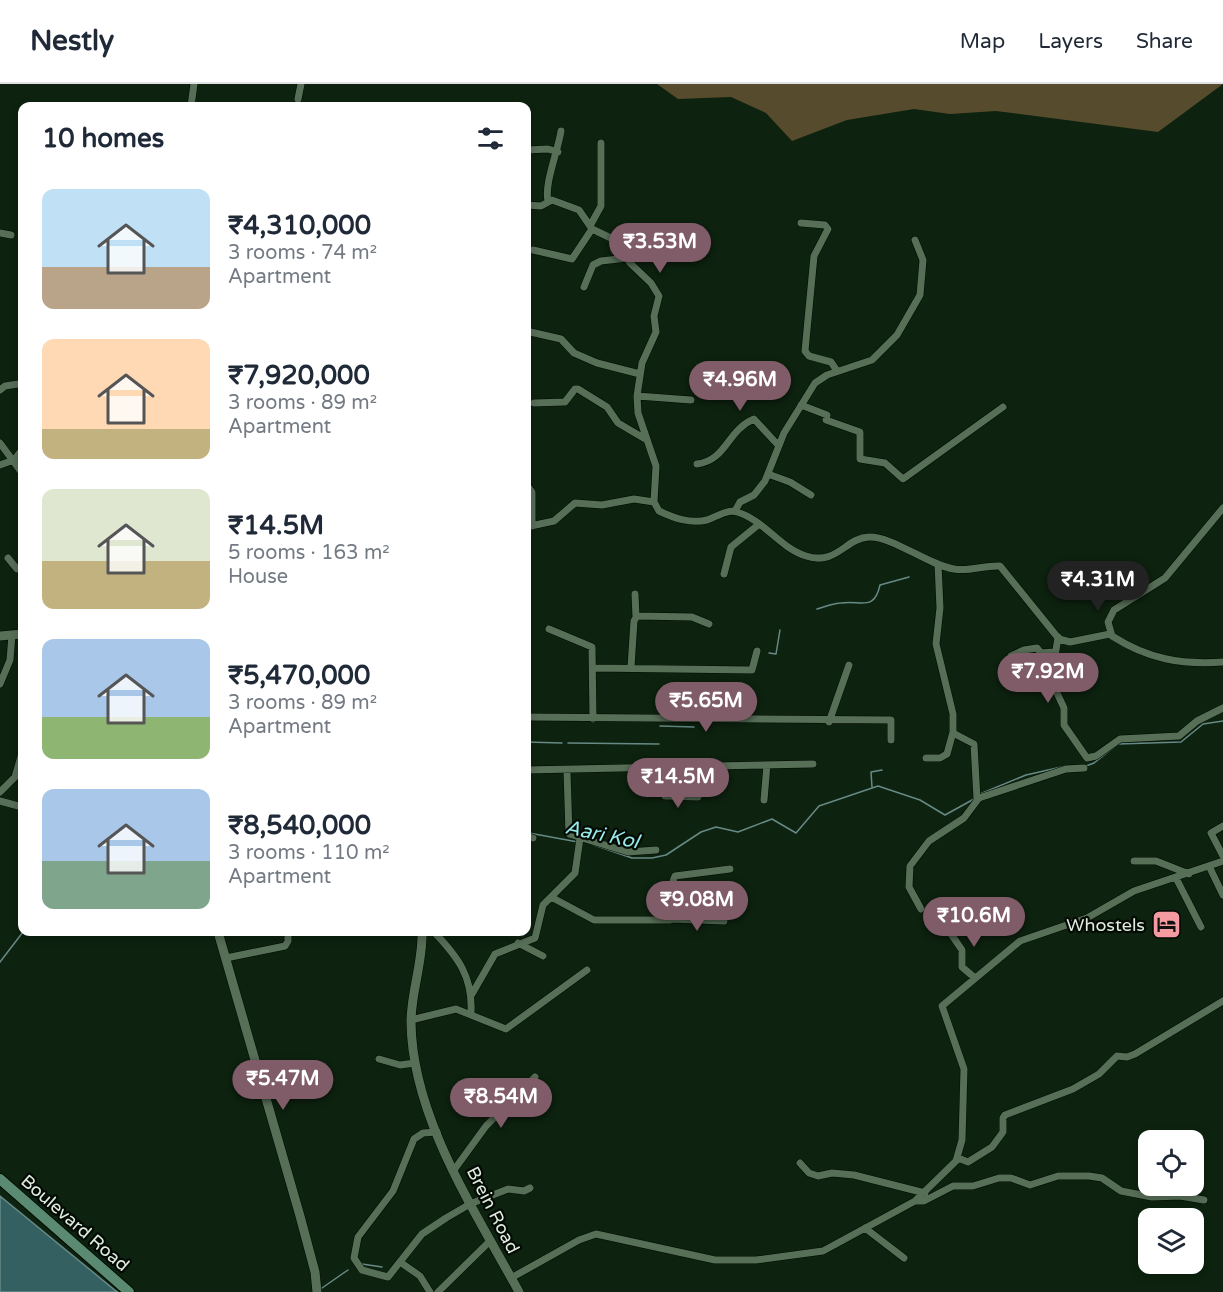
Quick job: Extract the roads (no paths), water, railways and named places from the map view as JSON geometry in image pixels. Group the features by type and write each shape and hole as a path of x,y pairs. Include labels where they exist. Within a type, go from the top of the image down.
{"main road":[{"name":"Boulevard Road","path":"0,1179 129,1292"}],"street":[{"path":"192,102 194,84"},
{"path":"298,99 301,84"},
{"path":"548,201 546,186 558,152 561,131"},
{"path":"533,250 572,259 601,206 599,178 602,142"},
{"path":"531,150 548,149 558,152"},
{"path":"548,201 579,210 591,227 617,241 627,258 651,283 659,296 654,316 655,335 644,356 637,396 638,413 658,474 654,502 658,511 693,522 735,511 773,532 790,549 807,557 836,555 857,540 869,537 886,540 954,569 995,566 1003,568 1019,592 1058,637 1070,642 1110,634 1131,648 1157,658 1190,663 1223,662"},
{"path":"531,205 541,206 548,201"},
{"path":"801,223 825,225 828,230 814,256 805,351 809,356 828,360 837,371"},
{"path":"0,233 11,235"},
{"path":"735,511 740,502 758,491 768,474 778,445 815,383 837,371 857,367 878,356 897,335 920,295 923,260 915,240"},
{"path":"584,286 593,265 601,261 627,258"},
{"path":"531,331 561,339 574,353 597,363 640,374"},
{"path":"0,390 5,386 18,384"},
{"path":"534,403 565,402 578,388 605,405 618,423 647,440"},
{"path":"637,396 691,400"},
{"path":"801,405 827,415 826,420 855,429 860,436 860,459 885,463 903,479 1003,407"},
{"path":"697,464 712,462 741,427 753,419 778,445"},
{"path":"0,442 18,466"},
{"path":"0,465 14,460 18,455"},
{"path":"768,474 790,482 811,495"},
{"path":"531,526 554,521 575,503 602,505 634,499 654,502"},
{"path":"1110,634 1108,622 1114,610 1165,578 1223,508"},
{"path":"724,574 731,547 759,525"},
{"path":"8,558 18,569"},
{"path":"926,758 944,757 949,751 952,733 953,714 936,644 940,608 938,564"},
{"path":"631,667 636,617 635,594"},
{"path":"636,617 692,617 709,624"},
{"path":"549,630 590,644 593,650 593,719"},
{"path":"0,636 17,634 0,684"},
{"path":"1058,637 1054,652 1055,686 1064,708 1065,730 1087,758 1096,756 1120,740 1179,736 1197,721 1223,708"},
{"path":"1011,656 1028,649 1038,649 1041,653 1054,652"},
{"path":"594,668 752,670 757,651"},
{"path":"828,722 849,665"},
{"path":"531,717 828,722 891,720 891,740"},
{"path":"921,909 909,886 910,866 929,841 945,828 961,820 977,796 974,744 952,733"},
{"path":"531,770 813,764"},
{"path":"764,800 767,765"},
{"path":"0,792 15,777 18,767"},
{"path":"668,767 665,796 698,797"},
{"path":"977,796 1066,769 1084,768"},
{"path":"567,771 568,833 580,841 628,852 656,850"},
{"path":"0,801 18,806"},
{"path":"511,1278 579,1240 596,1234 688,1256 728,1262 823,1251 915,1201 925,1194 958,1158 964,1122 964,1069 942,1006 1020,941 1038,933 1077,922 1134,891 1188,874 1223,859 1211,832 1223,826"},
{"path":"472,994 492,957 518,943 535,938 541,910 575,873 580,841"},
{"path":"1134,861 1156,861 1188,874"},
{"path":"1209,866 1223,895"},
{"path":"671,920 675,876 730,869"},
{"path":"1176,878 1201,927"},
{"path":"551,897 594,920 618,922 724,921"},
{"path":"951,934 961,949 962,967 975,978"},
{"path":"219,936 300,1216 315,1272 317,1292"},
{"path":"226,958 285,946 288,936"},
{"name":"Brein Road","path":"422,936 411,1020 415,1063 437,1132 454,1170 489,1242 519,1292"},
{"path":"437,936 464,970 472,994 471,1013"},
{"path":"518,943 543,956"},
{"path":"411,1020 456,1008 499,1028 509,1029 587,970"},
{"path":"958,1158 968,1162 992,1147 1004,1132 1003,1118 1005,1115 1073,1089 1099,1074 1117,1056 1128,1057 1143,1050 1223,1001"},
{"path":"379,1059 400,1065 415,1063"},
{"path":"454,1170 486,1126 535,1077"},
{"path":"437,1132 423,1133 414,1139 393,1191 363,1227 356,1243 354,1258 362,1270 386,1277 422,1234 470,1204 511,1188 524,1191 530,1188"},
{"path":"800,1163 809,1173 818,1176 832,1173 854,1174 925,1194"},
{"path":"915,1201 924,1201 953,1186 973,1186 992,1179 1011,1178 1036,1185 1062,1176 1095,1176 1120,1191 1161,1198 1176,1196 1204,1200"},
{"path":"865,1228 904,1257"},
{"path":"438,1292 489,1242"},
{"path":"400,1262 420,1276 430,1292"}],"water":[{"path":"0,1196 116,1291 118,1292 0,1292"}],"waterway":[{"path":"817,609 838,603 870,602 874,599 880,585 909,577"},
{"path":"769,653 776,654 780,630"},
{"name":"Aari Kol","path":"1086,766 1094,763 1118,744 1181,742 1203,724 1223,721"},
{"path":"660,726 694,727"},
{"path":"531,742 562,743"},
{"path":"568,743 659,744"},
{"name":"Aari Kol","path":"980,794 1026,775 1066,766"},
{"path":"872,787 871,772 882,770"},
{"name":"Aari Kol","path":"594,845 632,858 652,858 666,855 701,832 716,827 738,832 772,819 796,833 819,806 878,786 920,800 945,815 974,799"},
{"name":"Aari Kol","path":"531,833 578,842"},
{"name":"Aari Kol","path":"0,962 20,936"},
{"path":"362,1264 382,1267"},
{"path":"322,1288 348,1270"}],"place":[{"name":"Whostels","path":"1166,925"}]}
